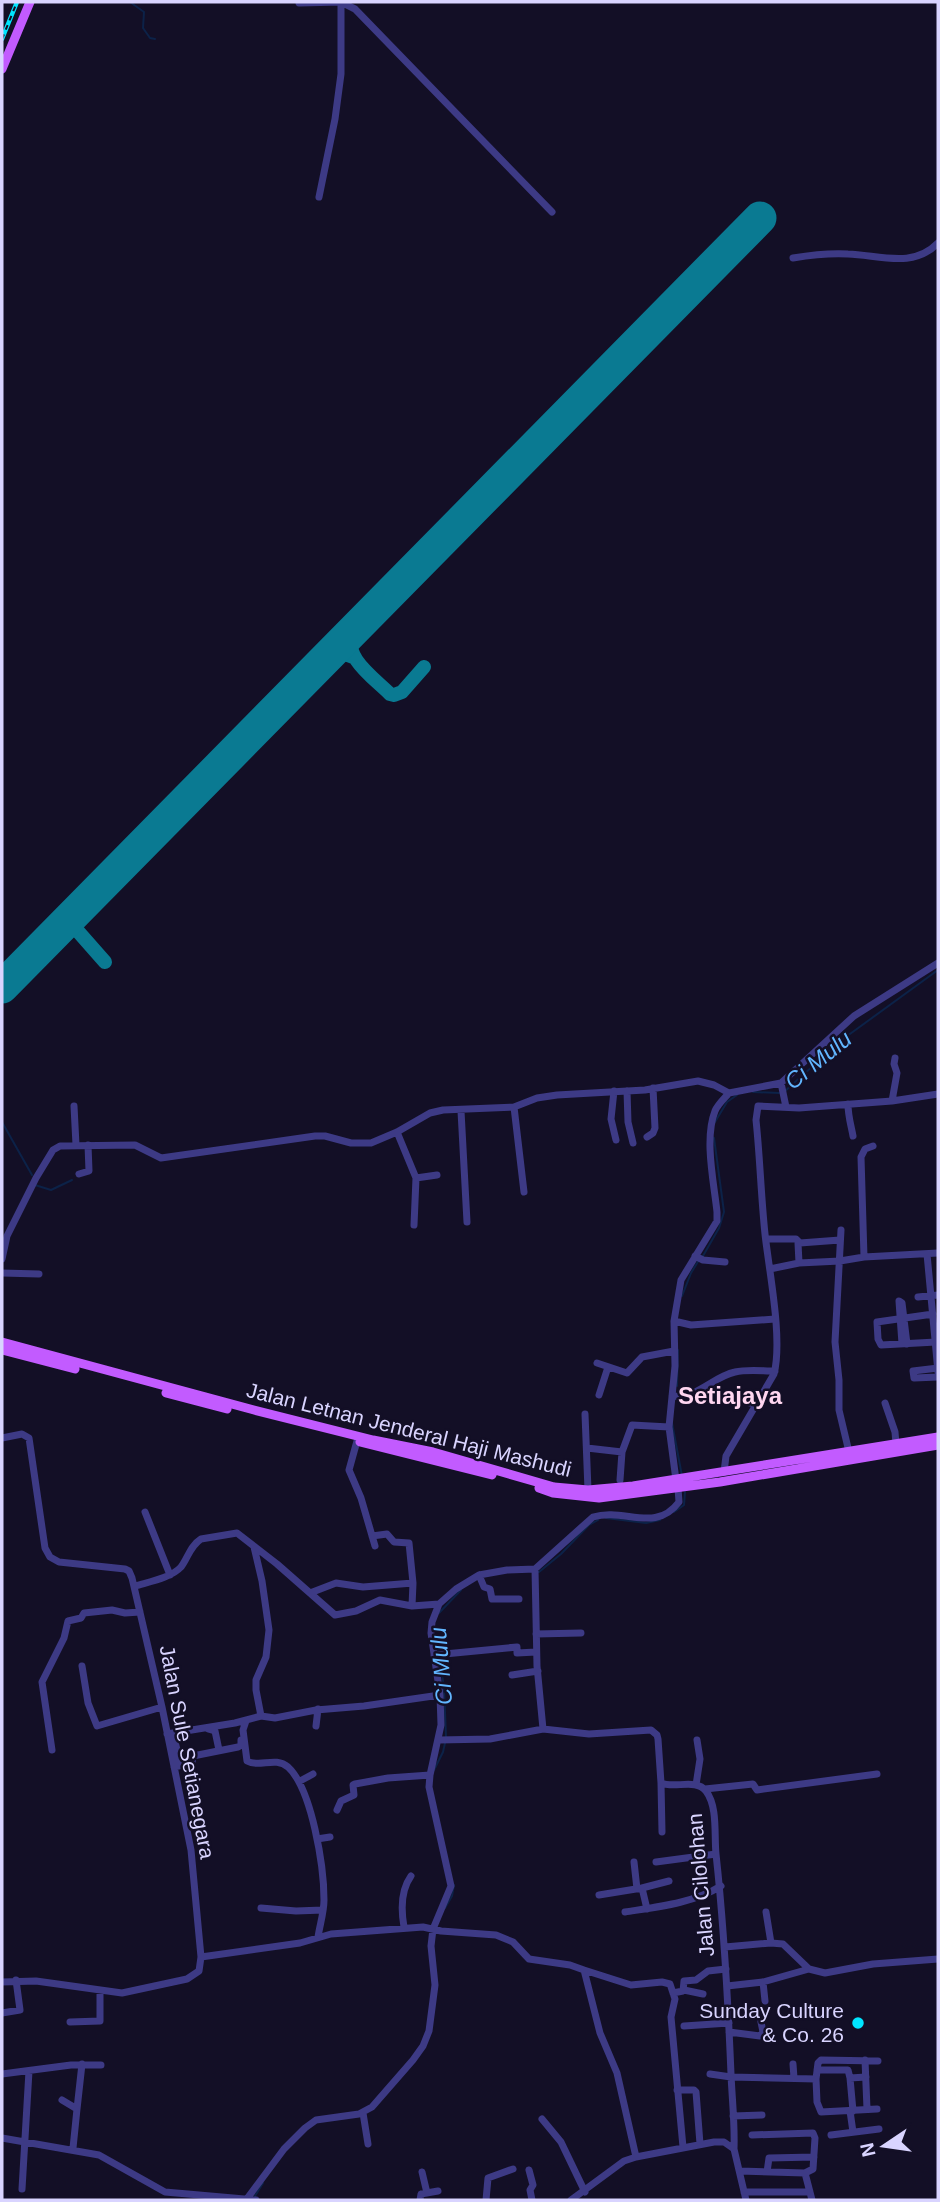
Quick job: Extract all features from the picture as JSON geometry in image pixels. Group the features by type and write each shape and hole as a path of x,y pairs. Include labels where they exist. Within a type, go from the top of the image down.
{"main road":[{"path":"2,69 30,2"},
{"name":"Jalan Letnan Jenderal Haji Mashudi","path":"5,1347 209,1405 357,1441 433,1452 554,1487 588,1490 647,1488"},
{"name":"Jalan Letnan Jenderal Haji Mashudi","path":"5,1347 100,1370 553,1493 599,1498 647,1488 938,1445"},
{"name":"Jalan Letnan Jenderal Haji Mashudi","path":"681,1483 724,1472 938,1437"}],"street":[{"path":"299,2 341,2 362,15 552,212"},
{"path":"319,197 341,74 341,2"},
{"path":"793,258 852,254 880,259 909,258 925,254 938,243"},
{"path":"2,1259 7,1236 36,1178 53,1150 60,1146 135,1145 161,1158 315,1136 351,1143 371,1143 397,1132 425,1114 443,1110 514,1107 537,1098 557,1095 627,1091 698,1080 729,1093 781,1087 854,1016 938,963"},
{"path":"892,1101 897,1073 895,1058"},
{"path":"781,1087 785,1104"},
{"path":"647,1137 655,1128 653,1088"},
{"path":"614,1091 611,1119 616,1139"},
{"path":"627,1091 628,1122 633,1143"},
{"path":"542,1729 536,1652 535,1572 593,1517 606,1514 647,1520 663,1516 680,1502 681,1483 669,1427 675,1396 671,1350 678,1323 681,1280 699,1258 717,1221 711,1135 715,1111 729,1093"},
{"path":"724,1472 727,1453 775,1371 775,1319 766,1239 757,1110 760,1105 848,1104 938,1094"},
{"path":"848,1104 848,1120 852,1124 853,1136"},
{"path":"74,1106 76,1144"},
{"path":"514,1107 524,1192"},
{"path":"461,1111 467,1222"},
{"path":"397,1132 416,1178 414,1225"},
{"path":"79,1174 89,1171 88,1145"},
{"path":"864,1256 861,1157 864,1149 873,1146"},
{"path":"416,1178 437,1175"},
{"path":"841,1230 835,1342 839,1410 849,1452"},
{"path":"766,1239 796,1239 799,1263"},
{"path":"798,1243 840,1240"},
{"path":"770,1269 864,1256 938,1253"},
{"path":"927,1254 935,1295 933,1314 938,1372"},
{"path":"699,1258 725,1262"},
{"path":"2,1273 39,1274"},
{"path":"918,1297 935,1295"},
{"path":"933,1314 877,1323 880,1345 936,1342"},
{"path":"903,1318 905,1344"},
{"path":"678,1323 697,1325 775,1319"},
{"path":"597,1363 627,1373 640,1358 671,1350"},
{"path":"600,1395 608,1367"},
{"path":"675,1396 693,1393 732,1372 775,1371"},
{"path":"715,1390 727,1398 755,1404"},
{"path":"885,1403 895,1432 896,1444"},
{"path":"585,1415 588,1490"},
{"path":"620,1480 622,1452 632,1425 669,1427"},
{"path":"2,1438 22,1434 29,1438 46,1548 50,1557 59,1562 125,1569 129,1571 135,1586 170,1574 181,1567 196,1542 201,1539 237,1533 335,1615 356,1611 380,1600 412,1606 439,1604"},
{"path":"357,1441 348,1470 360,1495 375,1546"},
{"path":"587,1448 622,1452"},
{"path":"145,1512 170,1574"},
{"path":"372,1536 388,1534 394,1542 409,1543 414,1583 412,1606"},
{"path":"253,1546 262,1581 269,1630 266,1657 256,1680 261,1717"},
{"path":"2,2138 73,2148 106,2157 162,2191 249,2199 284,2149 305,2128 317,2120 364,2115 372,2107 414,2060 426,2040 435,1982 431,1946 451,1884 431,1801 429,1775 444,1740 437,1655 431,1627 439,1604 456,1589 480,1577 508,1570 535,1572"},
{"path":"480,1577 484,1587 490,1588 492,1599 519,1599"},
{"path":"310,1594 336,1583 363,1587 414,1583"},
{"name":"Jalan Sule Setianegara","path":"135,1586 177,1766 193,1866 201,1957"},
{"path":"52,1751 42,1682 64,1637 68,1622 93,1611 141,1612"},
{"path":"536,1634 581,1633"},
{"path":"437,1655 517,1647 517,1653 536,1652"},
{"path":"82,1667 88,1703 97,1726 162,1707"},
{"path":"512,1675 538,1671"},
{"path":"170,1734 261,1717 279,1717 318,1709 364,1706 440,1695"},
{"path":"316,1726 318,1709"},
{"path":"246,1721 243,1730 247,1761 254,1764 277,1761 300,1781 317,1839 324,1896 318,1937"},
{"path":"177,1766 191,1763 193,1756 241,1745 239,1728"},
{"path":"188,1733 214,1729 219,1749"},
{"path":"444,1740 490,1739 542,1729 654,1732 658,1739 662,1832"},
{"path":"696,1785 700,1759 697,1740"},
{"path":"300,1781 313,1774"},
{"path":"705,1789 754,1784 757,1790 877,1774"},
{"path":"337,1810 341,1801 354,1796 355,1784 394,1777 429,1775"},
{"name":"Jalan Cilolohan","path":"661,1783 667,1786 696,1785 705,1789 711,1801 721,1886 734,2149 745,2196"},
{"path":"317,1839 330,1837"},
{"path":"656,1862 716,1854"},
{"path":"634,1862 647,1909"},
{"path":"404,1927 401,1910 406,1885 411,1876"},
{"path":"599,1895 668,1881"},
{"path":"625,1912 688,1899 721,1886"},
{"path":"261,1908 323,1910"},
{"path":"766,1912 771,1943"},
{"path":"2,1982 48,1982 125,1993 187,1979 200,1971 201,1957 300,1943 318,1937 404,1927 496,1935 513,1942 529,1959 570,1965 631,1985 668,1983 675,2000 671,2017 682,2147"},
{"path":"725,1947 783,1944 809,1969"},
{"path":"727,1986 763,1982 809,1969 825,1973 873,1964 938,1959"},
{"path":"684,1990 684,1981 696,1980 708,1971 726,1969"},
{"path":"584,1970 600,2033 617,2073 636,2157"},
{"path":"2,2013 20,2010 16,1980"},
{"path":"763,1982 765,2001"},
{"path":"70,2022 100,2021 100,1990"},
{"path":"673,1993 684,1990 703,1994"},
{"path":"684,2026 729,2027 760,2036 763,2032 761,2022"},
{"path":"877,2109 821,2112 817,2102 816,2079 818,2063 821,2060 878,2061"},
{"path":"864,2060 867,2109"},
{"path":"73,2148 82,2064"},
{"path":"2,2074 82,2064 101,2065"},
{"path":"793,2064 794,2078"},
{"path":"817,2070 848,2070 853,2132"},
{"path":"22,2189 29,2071"},
{"path":"710,2074 816,2079"},
{"path":"850,2078 866,2077"},
{"path":"677,2090 696,2092 700,2144"},
{"path":"62,2100 77,2109"},
{"path":"364,2115 368,2144"},
{"path":"733,2116 762,2115"},
{"path":"542,2119 561,2142 585,2192"},
{"path":"831,2135 878,2129"},
{"path":"724,2142 734,2132"},
{"path":"740,2171 812,2171 816,2138 813,2133 752,2135"},
{"path":"571,2200 624,2161 636,2157 682,2147 724,2142 734,2149"},
{"path":"767,2172 769,2158 814,2157"},
{"path":"486,2200 488,2178 513,2169"},
{"path":"529,2170 533,2185 530,2190 532,2200"},
{"path":"422,2172 427,2193"},
{"path":"745,2196 811,2196 805,2173"},
{"path":"162,2191 162,2200"},
{"path":"420,2200 420,2194 438,2191"}],"waterway":[{"path":"130,2 144,12 143,28 150,38 155,39"},
{"name":"Ci Mulu","path":"784,1092 843,1039 938,970"},
{"name":"Ci Mulu","path":"753,1092 779,1093"},
{"name":"Ci Mulu","path":"715,1122 727,1102 737,1095"},
{"path":"2,1122 32,1175"},
{"name":"Ci Mulu","path":"703,1256 719,1228 724,1212 714,1138"},
{"path":"35,1185 51,1190 72,1180"},
{"name":"Ci Mulu","path":"682,1296 699,1260"},
{"name":"Ci Mulu","path":"677,1386 678,1350"},
{"name":"Ci Mulu","path":"672,1423 682,1476"},
{"name":"Ci Mulu","path":"674,1512 684,1505 685,1492"},
{"name":"Ci Mulu","path":"606,1518 646,1523 660,1520"},
{"name":"Ci Mulu","path":"536,1572 561,1554 589,1525 598,1520"},
{"name":"Ci Mulu","path":"439,1613 461,1590"},
{"name":"Ci Mulu","path":"435,1635 438,1650"},
{"name":"Ci Mulu","path":"439,1656 444,1687 446,1737"},
{"name":"Ci Mulu","path":"434,1770 445,1743"},
{"name":"Ci Mulu","path":"445,1908 452,1896 454,1885"},
{"name":"Ci Mulu","path":"255,2196 263,2183"}],"taxiway":[{"path":"352,631 350,640 355,658 390,694 402,692 424,667"},
{"path":"327,657 334,654 353,657"},
{"path":"68,920 105,962"}],"runway":[{"path":"2,987 760,218"}],"railway":[{"path":"2,39 17,2"}],"place":[{"name":"Sunday Culture & Co. 26","path":"858,2023"}],"district":[{"name":"Setiajaya","path":"730,1396"}]}
